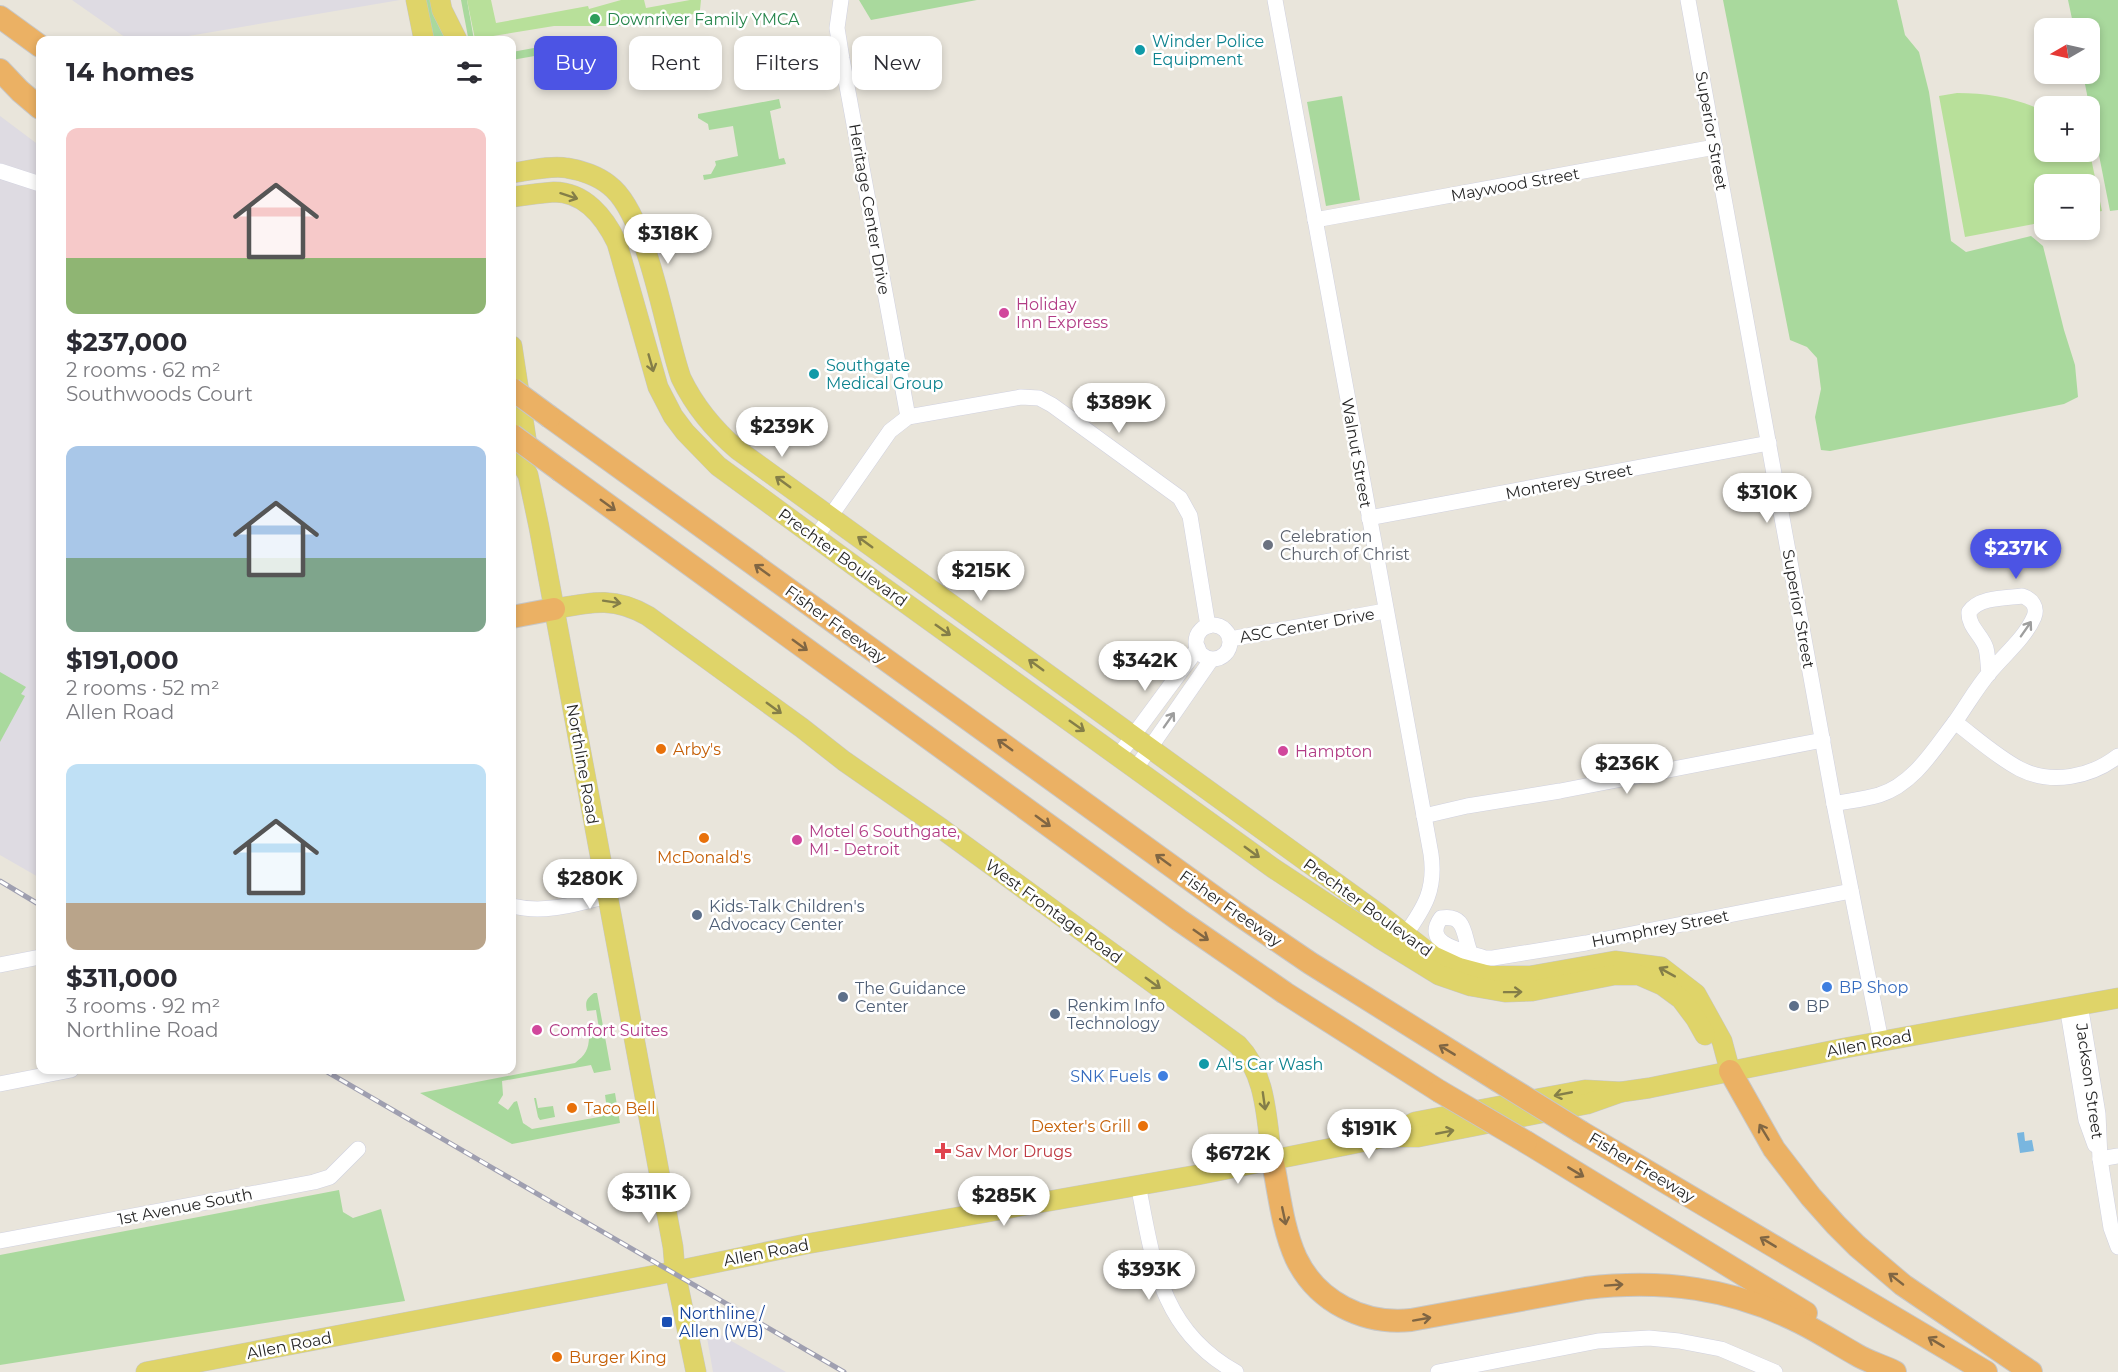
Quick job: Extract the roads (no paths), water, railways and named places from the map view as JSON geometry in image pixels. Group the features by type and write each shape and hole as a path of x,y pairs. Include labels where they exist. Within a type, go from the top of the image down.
{"highway":[{"path":"5,20 36,37"},
{"path":"5,20 36,43"},
{"path":"0,64 36,90"},
{"path":"0,70 20,92 36,105"},
{"name":"Fisher Freeway","path":"516,392 1235,912 1310,963 1581,1132 1986,1372"},
{"path":"516,438 1179,920 1286,993 1439,1091 1663,1224 1902,1372"},
{"path":"516,616 554,609"},
{"path":"1730,1071 1774,1149 1811,1197 1843,1232 1903,1284 2031,1372"},
{"path":"1272,1158 1290,1242 1306,1275 1334,1302 1369,1318 1390,1321 1411,1320 1586,1288 1615,1285 1679,1286 1710,1290 1760,1305 1801,1323 1860,1356 1895,1372"}],"main road":[{"path":"408,0 415,36"},
{"path":"416,0 423,36"},
{"path":"440,0 442,10 455,36"},
{"path":"450,0 456,36"},
{"name":"Prechter Boulevard","path":"516,173 565,167 587,173 610,185 627,206 640,232 681,378 690,396 712,426 738,450 995,634 1433,956 1459,968 1489,976 1530,976 1615,961 1661,967 1696,994 1722,1041 1730,1071"},
{"name":"Prechter Boulevard","path":"516,197 557,192 576,198 595,208 609,226 617,243 658,387 673,416 694,443 718,466 1273,868 1439,975 1471,986 1505,992 1532,991 1614,975 1640,975 1662,985 1681,999 1696,1018 1709,1044 1730,1071"},
{"path":"630,287 644,291 653,280"},
{"name":"Northline Road","path":"516,372 530,462 528,475"},
{"path":"694,443 694,434 697,430 712,426"},
{"name":"Northline Road","path":"516,444 519,459 528,475 673,1247 675,1271 696,1372"},
{"path":"879,584 878,572 884,568 930,599 946,601"},
{"name":"West Frontage Road","path":"554,609 602,601 630,607 648,616 844,761 942,829 1238,1045 1251,1061 1260,1081 1272,1158"},
{"path":"978,655 987,655 994,650 995,634"},
{"path":"1172,794 1173,786 1178,780 1190,777"},
{"path":"1223,831 1234,827 1239,822 1237,811"},
{"path":"1273,868 1289,849"},
{"name":"Allen Road","path":"146,1372 806,1244 1197,1174 1387,1137 1415,1122 1585,1090 1621,1092 1649,1088 1881,1041 2118,998"}],"street":[{"name":"Heritage Center Drive","path":"841,0 837,28 908,417"},
{"name":"Walnut Street","path":"1275,0 1433,869 1433,879 1426,902 1405,935"},
{"name":"Superior Street","path":"1688,0 1834,804 1881,1041"},
{"name":"Maywood Street","path":"1315,220 1715,147"},
{"path":"0,171 36,183"},
{"path":"816,537 891,430 908,417 1021,397 1039,398 1052,405 1180,498 1190,516 1208,626"},
{"name":"Monterey Street","path":"1369,518 1769,443"},
{"path":"1834,804 1880,794 1899,786 1917,771 2035,616 2034,604 2027,597 1988,601 1977,604 1970,612 1970,621 1981,636 1986,649 1989,674"},
{"name":"ASC Center Drive","path":"1230,639 1385,611"},
{"path":"1136,768 1211,660 1225,654 1228,649 1230,639 1224,629 1208,626 1199,633 1197,644 1200,653 1211,660"},
{"path":"1119,755 1198,648"},
{"path":"1955,722 2008,761 2032,774 2055,777 2081,775 2100,768 2118,756"},
{"path":"1424,816 1823,740"},
{"name":"Humphrey Street","path":"1470,952 1485,958 1493,958 1596,941 1851,891"},
{"path":"516,907 532,910 550,909 607,896"},
{"path":"0,965 36,958"},
{"name":"Jackson Street","path":"2073,1005 2086,1120 2100,1159 2111,1228 2118,1247"},
{"path":"0,1084 51,1074"},
{"name":"1st Avenue South","path":"0,1241 314,1182 330,1177 358,1149"},
{"path":"2100,1159 2118,1155"},
{"path":"1138,1184 1150,1251 1164,1294 1174,1313 1193,1338 1216,1359 1236,1372"},
{"path":"1438,1372 1598,1341 1640,1338 1704,1345 1737,1355 1774,1372"}],"water":[{"path":"2024,1132 2025,1141 2032,1140 2034,1151 2020,1153 2017,1133"}],"railway":[{"path":"0,881 36,903"},
{"path":"331,1074 844,1372"}],"place":[{"name":"Downriver Family YMCA","path":"595,19"},
{"name":"Winder Police Equipment","path":"1140,50"},
{"name":"Holiday Inn Express","path":"1004,313"},
{"name":"Southgate Medical Group","path":"814,374"},
{"name":"Celebration Church of Christ","path":"1268,545"},
{"name":"Arby's","path":"661,749"},
{"name":"Hampton","path":"1283,751"},
{"name":"McDonald's","path":"704,838"},
{"name":"Motel 6 Southgate, MI - Detroit","path":"797,840"},
{"name":"Kids-Talk Children's Advocacy Center","path":"697,915"},
{"name":"BP Shop","path":"1827,987"},
{"name":"The Guidance Center","path":"843,997"},
{"name":"BP","path":"1794,1006"},
{"name":"Renkim Info Technology","path":"1055,1014"},
{"name":"Comfort Suites","path":"537,1030"},
{"name":"Al's Car Wash","path":"1204,1064"},
{"name":"SNK Fuels","path":"1163,1076"},
{"name":"Taco Bell","path":"572,1108"},
{"name":"Dexter's Grill","path":"1143,1126"},
{"name":"Sav Mor Drugs","path":"943,1151"},
{"name":"Northline / Allen (WB)","path":"667,1322"},
{"name":"Burger King","path":"557,1357"}]}
